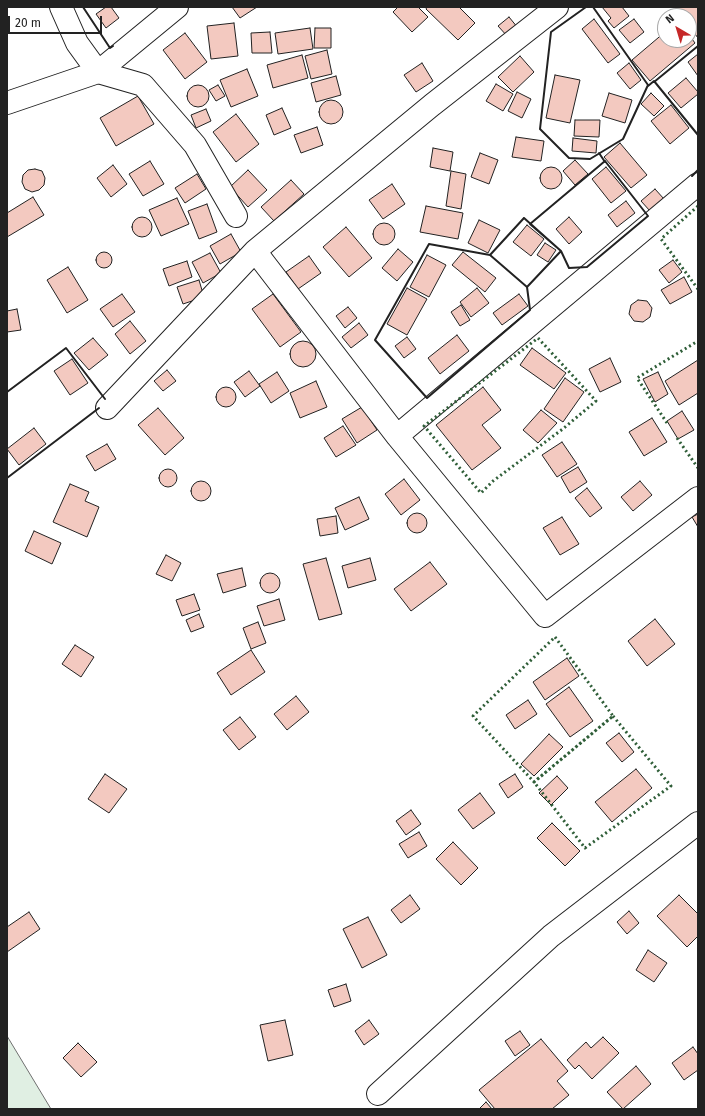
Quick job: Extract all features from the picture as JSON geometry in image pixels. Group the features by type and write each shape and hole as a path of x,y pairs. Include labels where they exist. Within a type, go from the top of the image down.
{"street":[{"path":"61,7 77,43 98,72 143,85 195,145 236,216"},
{"path":"7,103 98,72 177,7"},
{"path":"107,408 255,251 432,105 557,7"},
{"path":"397,436 698,184"},
{"path":"255,251 397,436 545,616 698,498"},
{"path":"378,1094 551,936 698,823"}],"green space":[{"path":"7,1036 51,1109 7,1109"}],"building":[{"path":"106,7 111,7 119,18 106,28 96,14"},
{"path":"232,7 257,7 240,18"},
{"path":"398,7 418,7 428,17 412,32 393,12"},
{"path":"427,7 459,7 475,23 458,40 426,9"},
{"path":"602,7 622,7 629,16 614,28 608,21 611,18"},
{"path":"675,7 698,7 698,38 697,8"},
{"path":"509,17 518,28 508,37 498,26"},
{"path":"594,19 620,54 608,63 582,29"},
{"path":"634,19 644,32 630,43 619,30"},
{"path":"234,23 238,56 211,59 207,26"},
{"path":"310,28 313,49 278,54 275,33"},
{"path":"315,28 331,28 331,48 314,48"},
{"path":"270,32 272,53 252,53 251,33"},
{"path":"185,33 207,62 185,79 163,50"},
{"path":"657,39 657,48 689,48 650,81 632,60"},
{"path":"327,50 332,74 311,79 305,56"},
{"path":"698,54 698,76 688,62"},
{"path":"302,55 308,78 273,88 267,65"},
{"path":"520,56 534,72 513,92 498,77"},
{"path":"422,63 433,81 416,92 404,75"},
{"path":"629,63 641,80 630,89 617,73"},
{"path":"247,69 258,96 231,107 220,80"},
{"path":"555,75 580,80 570,123 546,118"},
{"path":"336,76 341,95 316,102 311,83"},
{"path":"686,78 698,94 681,108 668,93"},
{"path":"496,84 513,94 503,111 486,101"},
{"path":"194,85 202,85 209,92 209,100 202,107 194,107 187,100 187,92"},
{"path":"218,85 225,96 216,101 209,90"},
{"path":"517,92 531,99 522,118 508,111"},
{"path":"609,93 632,100 625,123 602,116"},
{"path":"651,93 664,106 654,116 641,104"},
{"path":"138,96 154,124 116,146 100,118"},
{"path":"331,100 340,103 343,112 340,121 331,124 322,121 319,112 322,103"},
{"path":"671,105 689,128 670,144 651,121"},
{"path":"282,108 291,128 274,135 266,115"},
{"path":"206,109 211,121 196,128 191,115"},
{"path":"236,114 259,144 236,162 213,132"},
{"path":"575,120 600,120 599,137 574,136"},
{"path":"317,127 323,145 301,153 294,135"},
{"path":"516,137 544,141 541,161 512,157"},
{"path":"573,138 597,141 596,153 572,151"},
{"path":"620,143 647,175 631,188 604,157"},
{"path":"433,148 453,152 450,171 430,167"},
{"path":"480,153 498,160 489,184 471,177"},
{"path":"575,160 588,174 575,185 563,171"},
{"path":"150,161 164,184 143,196 129,174"},
{"path":"113,165 127,184 111,197 97,178"},
{"path":"547,167 555,167 562,174 562,182 555,189 547,189 540,182 540,174"},
{"path":"606,167 626,191 611,203 592,179"},
{"path":"35,169 42,171 45,178 44,185 39,190 32,192 25,189 22,182 23,175 28,170"},
{"path":"248,170 267,190 248,207 230,187"},
{"path":"451,171 466,174 461,209 446,206"},
{"path":"197,174 206,189 185,203 175,188"},
{"path":"291,180 304,194 274,221 261,207"},
{"path":"392,184 405,204 383,219 369,200"},
{"path":"655,189 664,199 650,211 641,201"},
{"path":"33,197 44,215 7,237 7,213"},
{"path":"177,198 189,224 161,236 149,210"},
{"path":"626,201 635,213 617,227 608,215"},
{"path":"207,204 217,232 199,239 188,211"},
{"path":"426,206 463,213 458,239 420,232"},
{"path":"142,217 149,220 152,227 149,234 142,237 135,234 132,227 135,220"},
{"path":"569,217 582,232 569,244 556,229"},
{"path":"479,220 500,230 488,253 468,243"},
{"path":"380,223 388,223 395,230 395,238 388,245 380,245 373,238 373,230"},
{"path":"527,225 544,239 531,256 513,242"},
{"path":"346,227 372,258 349,277 323,247"},
{"path":"231,234 241,252 220,264 210,246"},
{"path":"545,243 556,250 548,262 537,255"},
{"path":"398,249 413,262 397,281 382,268"},
{"path":"101,252 107,252 112,257 110,266 107,268 101,268 96,263 96,257"},
{"path":"463,252 496,278 485,292 452,265"},
{"path":"210,253 221,273 203,283 192,262"},
{"path":"427,255 446,265 429,297 410,287"},
{"path":"309,256 321,273 298,289 286,272"},
{"path":"673,260 682,272 669,283 659,270"},
{"path":"187,261 192,277 169,286 163,269"},
{"path":"68,267 88,300 67,313 47,280"},
{"path":"684,277 692,292 670,304 661,290"},
{"path":"199,280 204,297 183,304 177,287"},
{"path":"407,288 427,299 407,335 387,324"},
{"path":"477,288 489,303 471,317 460,302"},
{"path":"122,294 135,312 113,327 100,309"},
{"path":"273,294 301,332 280,347 252,309"},
{"path":"519,294 528,306 502,325 493,313"},
{"path":"638,300 647,301 652,308 650,317 643,322 634,321 629,314 631,305"},
{"path":"461,305 470,320 460,326 451,312"},
{"path":"348,307 357,318 345,328 336,316"},
{"path":"17,309 21,330 7,332 7,311"},
{"path":"130,321 146,341 130,354 115,334"},
{"path":"359,323 368,335 351,348 342,337"},
{"path":"457,335 469,351 440,374 428,358"},
{"path":"407,337 416,349 404,358 395,346"},
{"path":"93,338 108,355 89,370 74,353"},
{"path":"303,341 312,345 316,354 312,363 303,367 294,363 290,354 294,345"},
{"path":"532,348 566,373 554,389 520,365"},
{"path":"610,358 621,382 600,392 589,369"},
{"path":"72,359 88,383 70,395 54,371"},
{"path":"698,360 698,393 679,405 665,381"},
{"path":"167,370 176,381 163,391 154,381"},
{"path":"249,371 260,386 245,397 234,382"},
{"path":"277,372 289,391 271,403 259,384"},
{"path":"658,372 668,394 655,402 643,379"},
{"path":"565,378 584,392 563,422 544,409"},
{"path":"316,381 327,407 300,418 290,393"},
{"path":"226,387 233,390 236,397 233,404 226,407 219,404 216,397 219,390"},
{"path":"483,387 501,410 482,425 501,448 472,470 436,425"},
{"path":"362,407 377,430 357,443 342,419"},
{"path":"158,408 184,438 165,455 138,425"},
{"path":"541,410 557,423 538,443 523,430"},
{"path":"682,411 694,430 678,439 667,421"},
{"path":"652,418 667,442 644,456 629,432"},
{"path":"343,426 356,445 336,457 324,438"},
{"path":"34,428 46,444 19,465 7,449"},
{"path":"562,442 577,464 557,477 542,455"},
{"path":"107,444 116,459 95,471 86,456"},
{"path":"578,467 587,482 570,493 561,477"},
{"path":"168,469 174,472 177,478 174,484 168,487 162,484 159,478 162,472"},
{"path":"404,479 420,500 401,515 385,494"},
{"path":"201,481 208,484 211,491 208,498 201,501 194,498 191,491 194,484"},
{"path":"640,481 652,495 633,511 621,497"},
{"path":"70,484 89,492 85,501 99,507 87,537 53,522"},
{"path":"587,488 602,508 590,517 575,498"},
{"path":"359,497 369,519 345,530 335,508"},
{"path":"417,513 424,516 427,523 424,530 417,533 410,530 407,523 410,516"},
{"path":"698,514 698,527 692,517"},
{"path":"336,516 338,533 320,536 317,519"},
{"path":"562,517 579,544 560,555 543,528"},
{"path":"34,531 61,543 52,564 25,551"},
{"path":"166,555 181,563 172,581 156,574"},
{"path":"326,558 342,614 319,620 303,564"},
{"path":"370,558 376,580 348,588 342,566"},
{"path":"430,562 447,584 411,611 394,589"},
{"path":"242,568 246,586 223,593 217,574"},
{"path":"266,573 274,573 280,579 280,587 274,593 266,593 260,587 260,579"},
{"path":"194,594 200,610 182,616 176,600"},
{"path":"279,599 285,620 264,626 257,606"},
{"path":"199,614 204,627 191,632 186,620"},
{"path":"655,619 675,644 647,666 628,641"},
{"path":"258,622 266,643 251,649 243,628"},
{"path":"75,645 94,657 81,677 62,664"},
{"path":"251,650 265,672 231,695 217,673"},
{"path":"567,658 579,676 545,700 533,682"},
{"path":"569,687 593,721 570,737 546,704"},
{"path":"296,696 309,712 287,730 274,714"},
{"path":"528,700 537,714 515,729 506,715"},
{"path":"240,717 256,737 239,750 223,730"},
{"path":"619,733 634,752 622,762 606,743"},
{"path":"549,734 563,747 534,776 521,764"},
{"path":"636,769 652,788 612,822 595,802"},
{"path":"105,774 127,789 109,813 88,799"},
{"path":"515,774 523,787 508,798 499,784"},
{"path":"557,776 568,788 551,805 539,793"},
{"path":"480,793 495,813 473,829 458,810"},
{"path":"411,810 421,824 406,835 396,821"},
{"path":"552,823 580,851 565,866 537,838"},
{"path":"419,832 427,846 408,858 399,844"},
{"path":"453,842 478,868 461,885 436,859"},
{"path":"410,895 420,909 401,923 391,910"},
{"path":"679,895 698,914 698,936 687,947 657,916"},
{"path":"629,911 639,923 627,934 617,922"},
{"path":"29,912 40,929 7,952 7,927"},
{"path":"368,917 387,955 362,968 343,929"},
{"path":"648,950 667,963 654,982 636,970"},
{"path":"346,984 351,1001 334,1007 328,990"},
{"path":"285,1020 293,1055 268,1061 260,1025"},
{"path":"369,1020 379,1034 364,1045 355,1031"},
{"path":"520,1031 530,1045 515,1056 505,1041"},
{"path":"603,1037 619,1053 592,1079 579,1065 575,1069 567,1060 586,1042 591,1048"},
{"path":"541,1039 568,1071 557,1081 569,1095 552,1109 495,1109 479,1090"},
{"path":"78,1043 97,1062 81,1077 63,1058"},
{"path":"693,1047 698,1054 698,1070 684,1080 672,1063"},
{"path":"636,1066 651,1084 623,1109 607,1092"},
{"path":"486,1102 492,1109 479,1109"}],"hedge":[{"path":"698,206 661,239 698,289"},
{"path":"538,338 596,401 564,428 493,481 481,493 424,426 538,338"},
{"path":"667,423 637,378 698,341"},
{"path":"677,438 698,468"},
{"path":"555,637 613,716 534,782 473,716 555,637"},
{"path":"613,716 671,786 585,848 534,782 613,716"}],"wall":[{"path":"83,7 110,48 113,46"},
{"path":"586,7 551,32 540,129 569,158 590,159 623,139 648,85 593,7"},
{"path":"654,82 698,46"},
{"path":"648,86 654,81 698,135"},
{"path":"599,153 605,162"},
{"path":"605,161 648,216 587,267 569,268 561,251 530,224 605,161"},
{"path":"692,176 698,170"},
{"path":"524,218 561,251 527,287 490,255 524,218"},
{"path":"429,244 490,255 527,287 530,310 427,398 375,340 429,244"},
{"path":"7,392 66,348 105,399"},
{"path":"7,478 99,408"}]}
